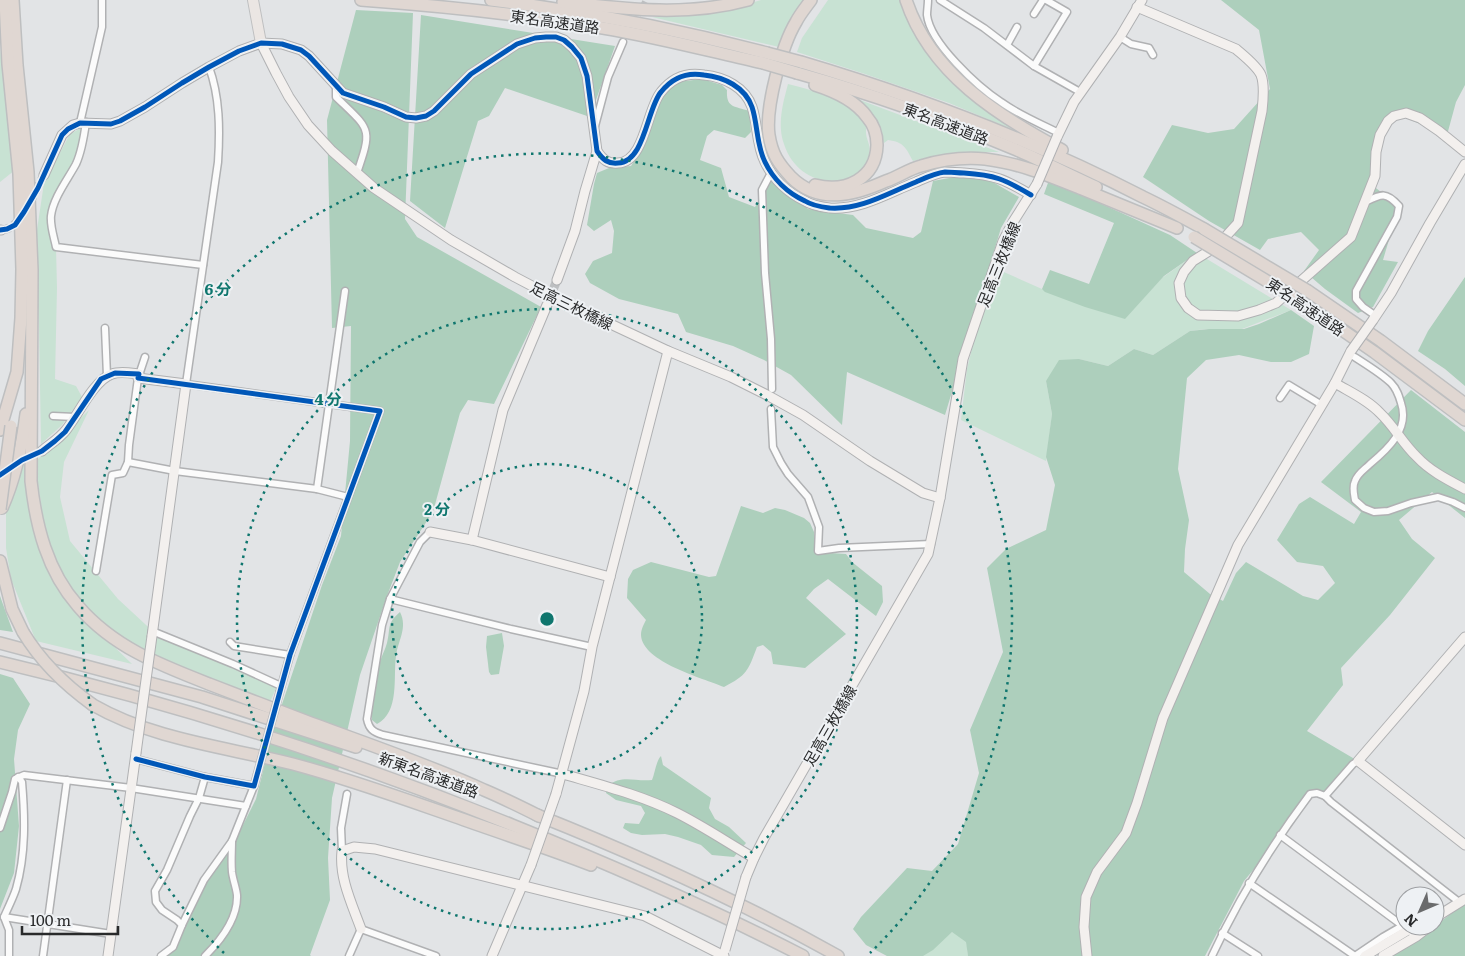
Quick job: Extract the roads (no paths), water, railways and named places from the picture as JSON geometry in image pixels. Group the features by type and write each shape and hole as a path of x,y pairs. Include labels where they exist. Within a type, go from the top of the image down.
{"highway":[{"path":"5,0 10,14 17,65 28,172 32,270 31,481 34,509 39,532 50,560 77,605 105,633 158,664 414,761 484,789 539,816"},
{"path":"0,511 5,427 17,372 21,318 19,174 8,64 10,14 13,0"},
{"name":"東名高速道路","path":"361,0 452,7 536,17 651,37 764,62 801,62 897,92 956,114 1074,164 1144,197 1374,352 1465,420"},
{"name":"東名高速道路","path":"491,0 619,19 684,32 796,76 843,86 1017,150 1107,192 1177,228 1199,233 1308,291 1381,341 1465,404"},
{"path":"539,0 607,7 677,11 712,8 748,0"},
{"path":"811,0 796,22 783,52 772,98 769,131 772,149 781,167 796,182 814,192 832,196 852,194 885,182 919,166 953,159 983,159 1010,163 1040,172 1177,228"},
{"path":"796,76 845,98 861,109 871,122 877,137 876,153 872,166 854,183 840,187 825,187 816,185 803,178 791,169 785,160 776,134 778,100 791,51 807,17 821,0"},
{"path":"906,0 915,21 935,54 981,100 1028,132 1144,197"},
{"path":"0,511 12,482 20,449 31,370"},
{"path":"0,560 12,609 34,649 57,676 74,691 93,705 119,719 156,732 294,765 402,798 580,860 755,931"},
{"name":"新東名高速道路","path":"0,643 202,697 324,736 444,779 605,843 751,910 838,956"},
{"name":"新東名高速道路","path":"0,662 83,682 213,719 322,754 458,803 582,853 690,900 803,956"}],"main road":[{"path":"253,4 261,43"}],"street":[{"path":"102,0 102,27 83,122 83,143 75,165 68,175 51,216 52,232 56,247 204,265"},
{"path":"928,0 927,16 932,32 962,69 1000,102 1058,135"},
{"path":"940,0 984,28 1034,66 1080,92"},
{"path":"1034,14 1044,0 1067,12 1034,66"},
{"path":"1139,4 1236,49 1261,76 1264,96 1262,111 1238,223 1217,246 1193,261 1184,272 1179,283 1181,298 1188,308 1198,315 1238,316 1276,303 1352,237 1375,176 1376,152 1380,135 1388,121 1394,116 1406,113 1420,118 1465,152"},
{"name":"足高三枚橋線","path":"724,954 746,877 754,858 796,781 928,554 940,498 963,359 1004,241 1013,222 1037,184 1069,110 1120,37 1139,4"},
{"path":"1006,45 1017,27"},
{"path":"44,175 62,135 68,129 83,122 111,124 120,121 209,67 239,51 261,43 282,44 300,50 309,56 336,87 348,96 384,107 406,117 416,118 426,116 434,111 471,74 517,44 536,38 556,37 568,43 581,58 587,76 597,151 575,231 557,280"},
{"path":"1120,37 1132,44 1149,48 1153,55"},
{"path":"594,128 608,78 623,42"},
{"name":"足高三枚橋線","path":"261,43 289,97 308,125 332,151 357,173 434,229 522,281 668,351 730,376 768,395 803,415 870,461 923,493 940,498"},
{"path":"108,956 218,162 220,132 218,107 209,67"},
{"path":"597,151 603,160 612,164 622,163 630,158 638,149 660,93 670,82 679,77 691,74 704,74 729,81 741,90 752,107 764,161 771,173 795,196 807,203 832,208 861,205 924,178 944,172 984,174 996,177 1031,195"},
{"path":"336,87 336,97 362,122 366,130 367,139 357,173"},
{"path":"1087,956 1084,927 1086,897 1098,872 1126,833 1163,718 1238,545 1322,406 1351,352 1391,293 1465,164"},
{"path":"771,173 762,190 765,273 771,339 772,389"},
{"path":"1365,202 1380,195 1391,197 1398,206 1394,224 1356,291 1356,300 1374,318"},
{"path":"317,489 345,291"},
{"path":"472,540 503,410 547,305"},
{"path":"105,328 107,376"},
{"path":"492,956 522,887 562,774 584,691 592,647 668,351"},
{"path":"1351,352 1390,382 1397,390 1403,408 1404,420 1398,435 1384,452 1357,477 1354,484 1356,500 1364,508 1374,512 1388,511 1411,503 1438,497 1465,508"},
{"path":"96,571 112,475 124,473 128,462 138,378 145,357"},
{"path":"42,451 65,432 101,379 115,373 139,374 138,378"},
{"path":"138,378 380,411 290,655 254,786 246,806 232,840 204,880 173,946 161,956"},
{"path":"1335,383 1380,412 1418,459 1433,471 1465,489"},
{"path":"1280,398 1289,385 1322,406"},
{"path":"771,409 774,447 788,474 808,498 819,526 818,551 839,548 931,544"},
{"path":"54,416 75,418"},
{"path":"128,462 175,471 317,489 348,496"},
{"path":"610,577 472,540 430,532 420,542 390,599 382,625 367,718 368,726 373,731 562,774 624,792 676,813 754,858"},
{"path":"390,599 592,647"},
{"path":"152,633 233,664 281,689"},
{"path":"1325,796 1465,638"},
{"path":"230,642 234,646 290,655"},
{"path":"136,756 205,777 254,786"},
{"path":"1358,761 1465,846"},
{"path":"0,828 15,779 24,775 131,788 246,806"},
{"path":"9,956 9,930 4,917 16,890 20,871 25,816 22,782 18,777"},
{"path":"182,925 162,910 156,902 155,891 168,870 199,798 205,777"},
{"path":"44,956 67,780"},
{"path":"1212,956 1249,883 1280,835 1310,794 1317,793 1325,796 1462,901 1445,912"},
{"path":"347,794 341,828 342,850 340,864 361,929 349,956"},
{"path":"1280,835 1395,918"},
{"path":"205,956 226,932 234,913 237,894 232,874 232,840"},
{"path":"342,850 354,847 375,849 645,916 724,954"},
{"path":"1249,883 1355,956 1383,937 1395,932"},
{"path":"4,917 111,934"},
{"path":"361,929 436,956"},
{"path":"1222,933 1258,956"},
{"path":"1366,956 1395,936"},
{"path":"1383,956 1417,936"}],"tunnel":[{"path":"634,23 646,0"},
{"path":"29,204 44,175"},
{"path":"1,230 8,229 21,217"},
{"path":"548,302 557,280"}]}
